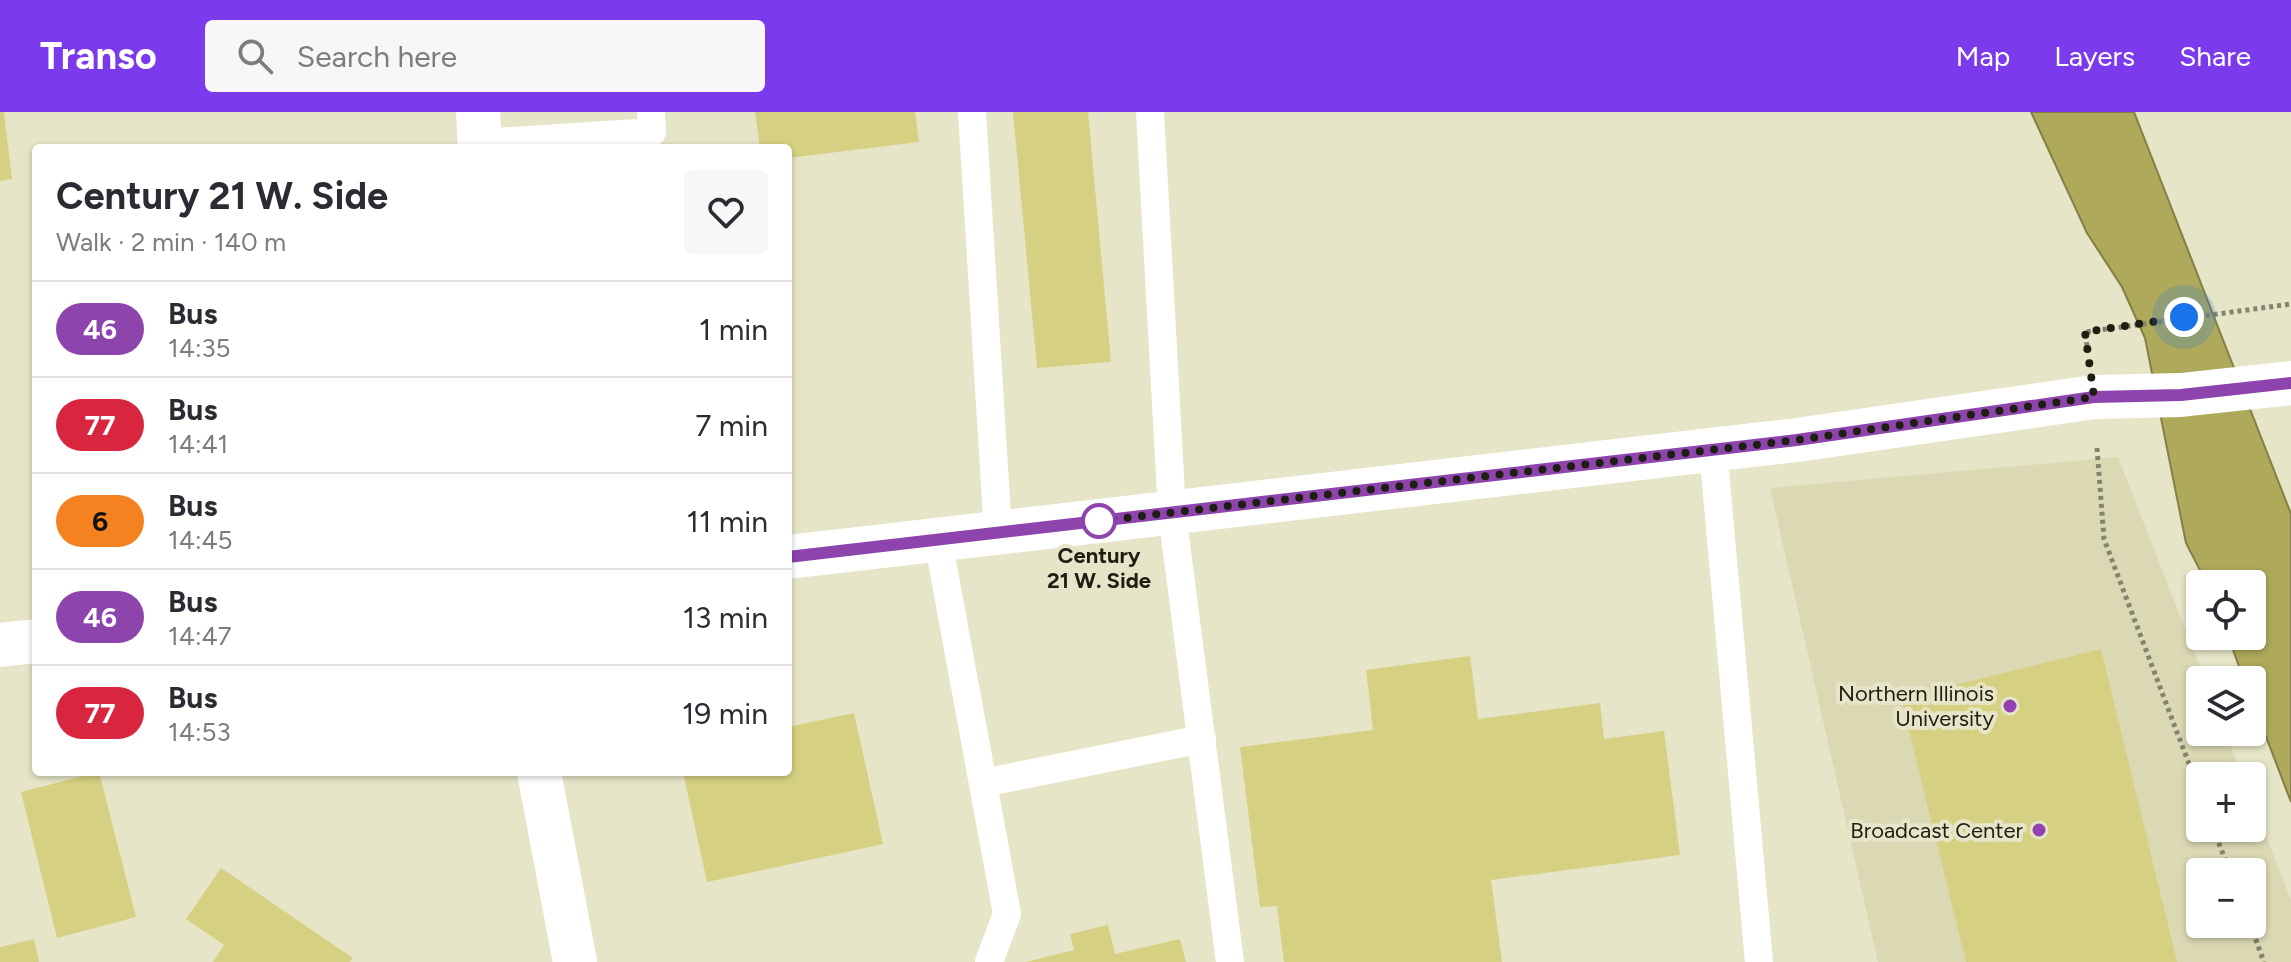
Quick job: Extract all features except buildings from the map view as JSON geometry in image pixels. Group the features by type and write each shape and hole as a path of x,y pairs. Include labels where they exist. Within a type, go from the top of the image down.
{"street":[{"path":"792,557 1713,449 2094,397 2181,395 2291,383"},
{"path":"0,645 32,641"},
{"path":"540,776 575,962"}],"lane":[{"path":"479,134 652,132 651,112"},
{"path":"972,112 998,533"},
{"path":"1150,112 1172,513 1230,962"},
{"path":"1713,449 1759,962"},
{"path":"938,540 1007,914 989,962"},
{"path":"983,783 1202,739"}],"path":[{"path":"2188,762 2104,539 2094,397 2085,332 2291,304"},
{"path":"2255,938 2264,962"}],"shaded area":[{"path":"2031,112 2134,112 2291,514 2291,802 2266,737 2266,666 2239,666 2233,650 2266,650 2266,570 2200,570 2186,543 2145,338 2122,287 2087,233"},
{"name":"Northern Illinois University","path":"2118,457 2186,631 2186,650 2193,650 2200,666 2186,666 2186,746 2230,746 2237,762 2186,762 2186,842 2266,842 2266,836 2291,900 2291,962 1878,962 1770,488"}],"bus line":[{"name":"46","path":"792,557 1797,440 2094,397 2181,395 2291,383"}],"place":[{"name":"Century 21 W. Side","path":"1099,521"},
{"name":"Northern Illinois University","path":"2010,706"},
{"name":"Broadcast Center","path":"2039,830"}],"route":[{"path":"1099,521 1797,440 2094,397 2085,332 2184,317"}]}
